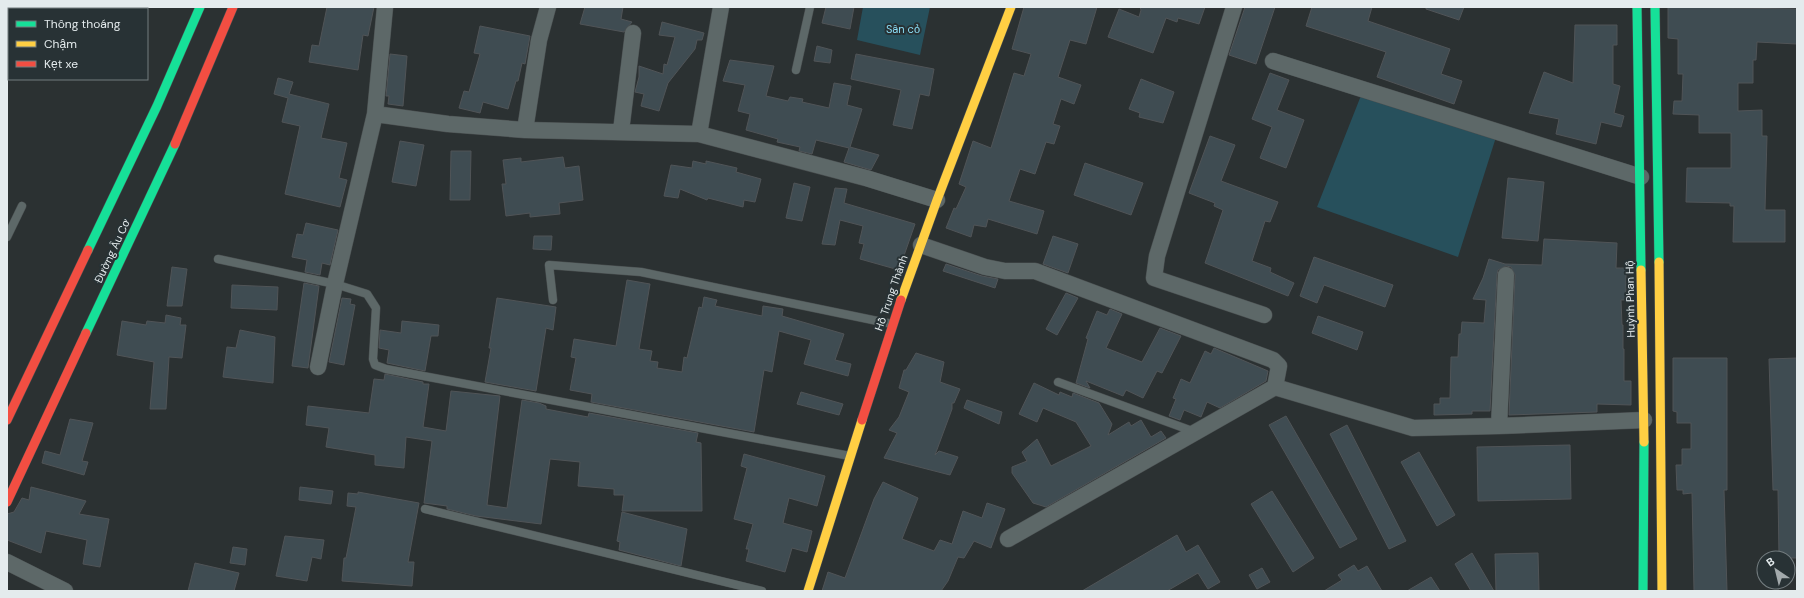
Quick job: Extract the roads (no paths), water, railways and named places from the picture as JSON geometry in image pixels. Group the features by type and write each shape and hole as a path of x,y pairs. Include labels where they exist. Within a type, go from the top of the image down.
{"street":[{"name":"Đường Âu Cơ","path":"7,420 136,159 200,7"},
{"name":"Đường Âu Cơ","path":"7,502 233,7"},
{"path":"318,367 335,284 375,114 385,7"},
{"path":"525,130 539,40 548,7"},
{"path":"699,134 721,7"},
{"name":"Hồ Trung Thành","path":"808,591 892,324 937,200 1011,7"},
{"path":"1234,7 1157,256 1154,278 1264,315"},
{"name":"Huỳnh Phan Hộ","path":"1637,7 1644,420 1643,591"},
{"path":"1655,7 1662,591"},
{"path":"621,131 633,33"},
{"path":"1273,61 1641,177 1658,177"},
{"path":"375,114 448,124 525,130 621,131 699,134 866,178 937,200"},
{"path":"921,245 984,267 1005,271 1035,271 1274,360 1279,366 1275,387"},
{"path":"1499,426 1506,275"},
{"path":"1008,539 1275,387 1413,428 1644,420"},
{"path":"7,562 65,591"}],"lane":[{"path":"796,70 810,7"},
{"path":"7,237 22,206"},
{"path":"218,258 335,284 367,294 376,308 373,359 375,365 386,369 850,456"},
{"path":"553,300 549,265 641,272 892,324"},
{"path":"1058,382 1196,432"},
{"path":"425,509 762,591"}],"park label":[{"name":"Sân cỏ","path":"903,29"}]}
